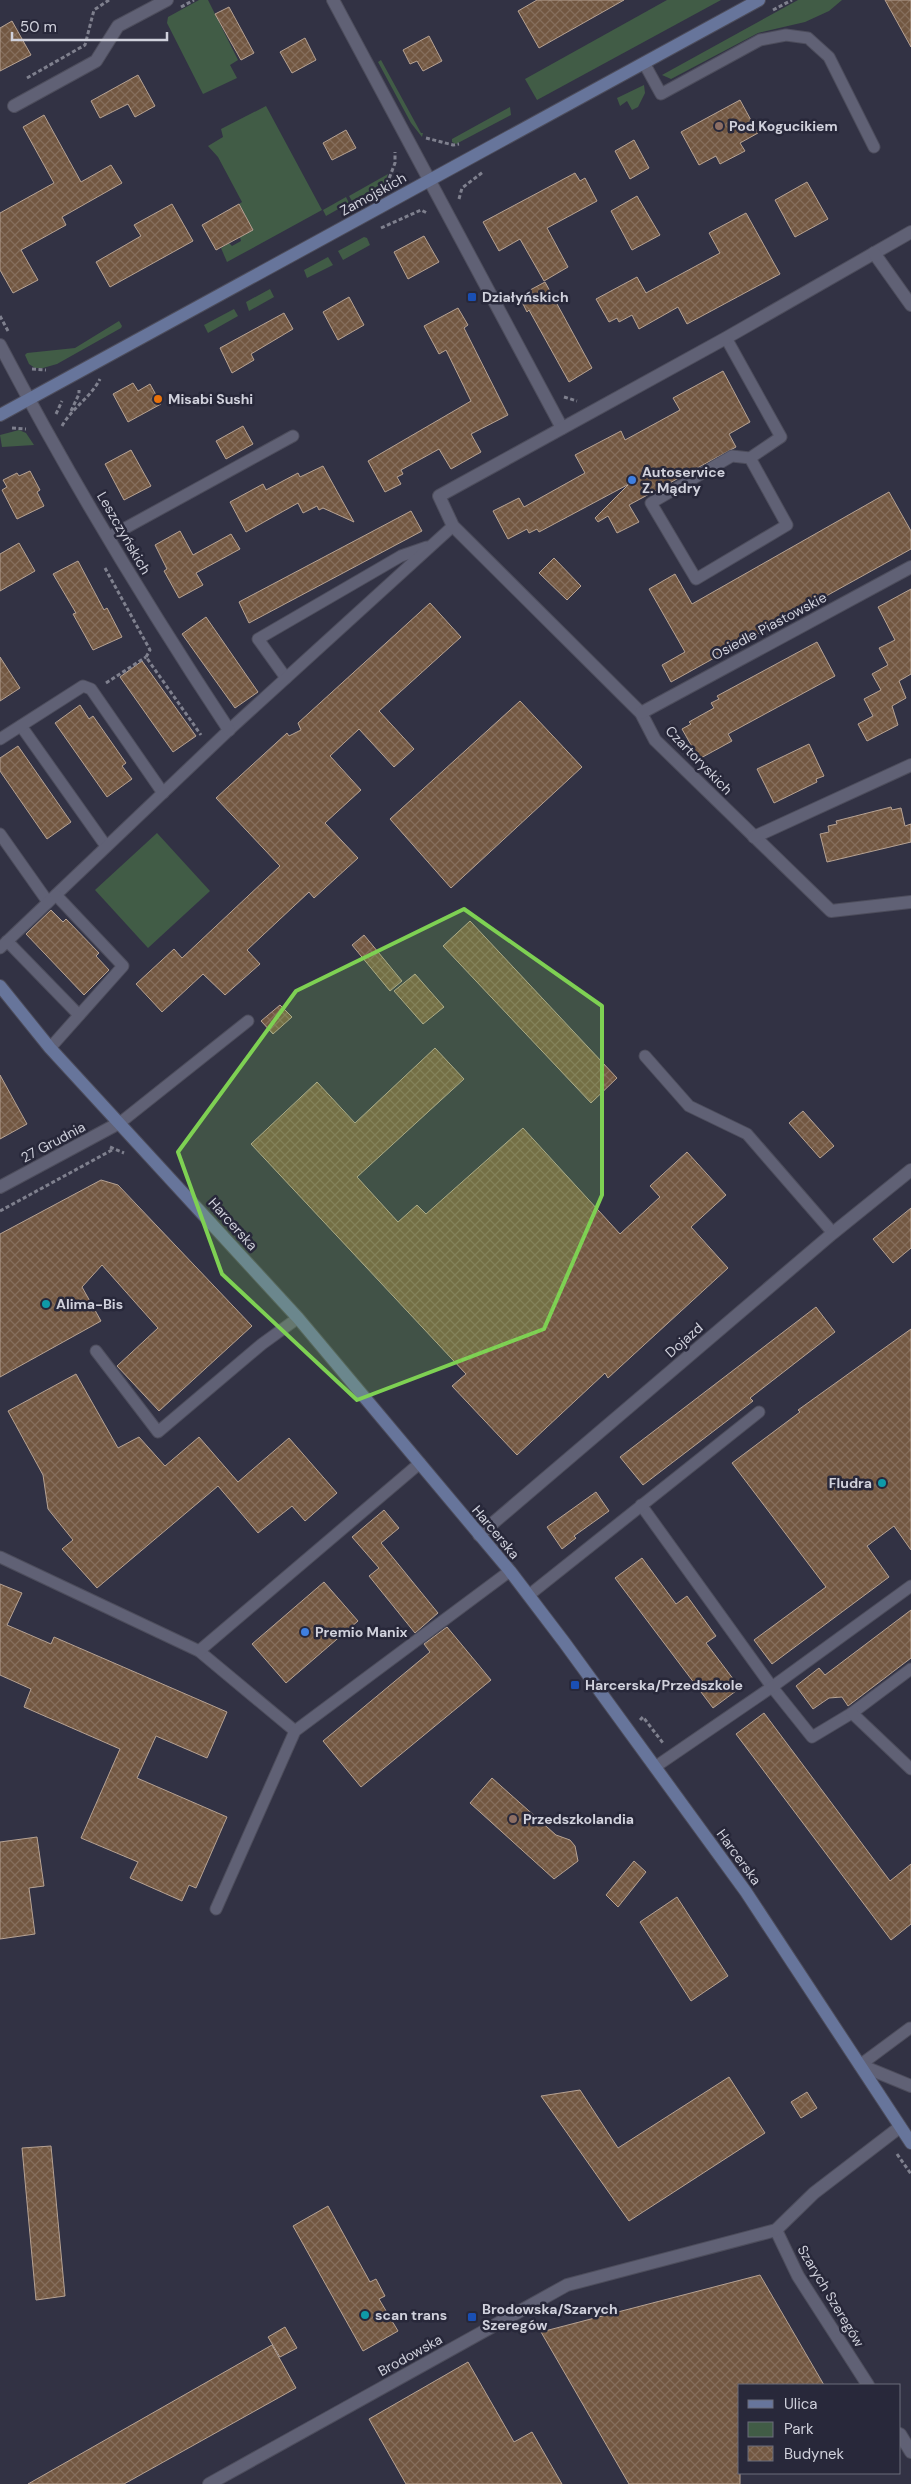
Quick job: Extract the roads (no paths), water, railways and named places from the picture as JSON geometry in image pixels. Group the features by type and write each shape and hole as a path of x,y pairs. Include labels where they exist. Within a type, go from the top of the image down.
{"street":[{"path":"14,106 96,61 118,26 167,0"},
{"path":"333,0 428,181 562,428"},
{"name":"Zamojskich","path":"0,415 759,0"},
{"path":"452,526 439,496 726,338 911,232"},
{"path":"874,253 911,304"},
{"name":"Leszczyńskich","path":"0,345 28,399 166,635 229,730"},
{"name":"Czartoryskich","path":"452,526 641,713 655,740 831,911 911,902"},
{"name":"Osiedle Piastowskie","path":"641,713 911,567"},
{"path":"754,837 911,766"},
{"name":"Harcerska","path":"0,986 50,1048 121,1122 298,1318 510,1571 746,1892 911,2143"},
{"name":"27 Grudnia","path":"0,1187 121,1122"},
{"name":"Dojazd","path":"479,1535 833,1233 911,1170"},
{"path":"860,2065 911,2086"},
{"path":"776,2230 814,2194 900,2126"},
{"name":"Szarych Szeregów","path":"776,2230 798,2276 867,2384"},
{"name":"Brodowska","path":"209,2484 567,2285 776,2230"},
{"path":"901,2436 911,2452"}],"lane":[{"path":"644,63 661,94 760,40 786,35 808,38 829,57 874,147"},
{"path":"726,338 781,437 750,458 732,456 651,503 696,579 787,525 750,458"},
{"path":"109,537 293,436"},
{"path":"79,1015 4,945 229,730 452,526"},
{"path":"286,678 258,639 401,556 431,546"},
{"path":"0,739 82,686 93,692 163,793"},
{"path":"21,726 106,846"},
{"path":"0,834 52,898 123,966 50,1048"},
{"path":"121,1122 248,1021"},
{"path":"645,1056 689,1106 747,1134 833,1233"},
{"path":"96,1351 158,1432 262,1344 298,1318"},
{"path":"529,1596 759,1412"},
{"path":"199,1651 420,1463"},
{"path":"641,1505 772,1687 812,1737 852,1713 911,1669"},
{"path":"0,1557 199,1651 295,1731"},
{"path":"216,1910 295,1731 510,1571"},
{"path":"655,1767 772,1687 911,1586"},
{"path":"852,1713 911,1769"},
{"path":"860,2065 910,2028"}],"place":[{"name":"Pod Kogucikiem","path":"719,126"},
{"name":"Działyńskich","path":"472,297"},
{"name":"Misabi Sushi","path":"158,399"},
{"name":"Autoservice Z. Mądry","path":"632,480"},
{"name":"Alima-Bis","path":"46,1304"},
{"name":"Fludra","path":"882,1483"},
{"name":"Premio Manix","path":"305,1632"},
{"name":"Harcerska/Przedszkole","path":"575,1685"},
{"name":"Przedszkolandia","path":"513,1819"},
{"name":"scan trans","path":"365,2315"},
{"name":"Brodowska/Szarych Szeregów","path":"472,2317"}]}
